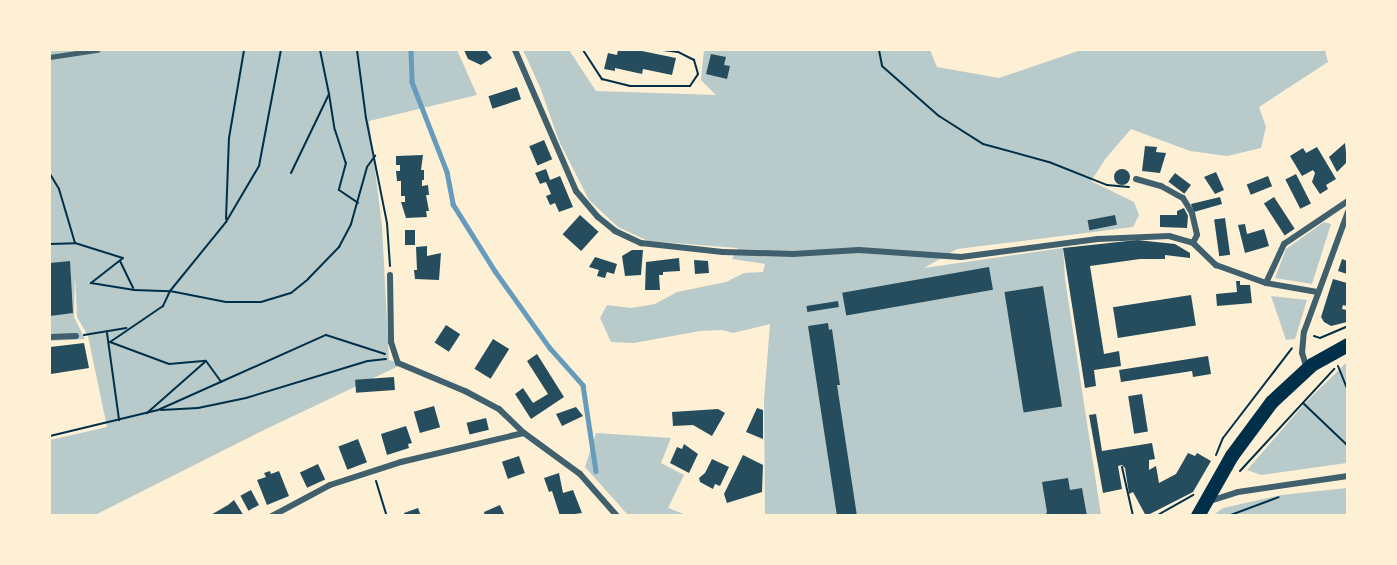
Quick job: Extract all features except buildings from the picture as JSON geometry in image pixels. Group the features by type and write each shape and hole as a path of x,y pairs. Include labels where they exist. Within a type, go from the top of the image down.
{"main road":[{"path":"1199,504 1251,428 1272,402 1307,369 1347,345"}],"street":[{"path":"515,50 576,190 592,211 615,231 642,243 723,252 793,254 859,250 962,256 1135,236 1169,236 1193,243 1216,265 1266,283 1317,292"},
{"path":"1139,181 1161,186 1183,198 1192,213 1196,230 1197,236 1193,243"},
{"path":"1266,283 1284,244 1347,201"},
{"path":"1307,369 1302,353 1306,322 1347,212"},
{"path":"390,275 391,342 398,363 465,391 499,409 524,433 580,474 617,516"},
{"path":"50,337 76,336"},
{"path":"272,516 330,485 401,462 524,433"},
{"path":"1199,504 1238,492 1347,476"}],"lane":[{"path":"50,57 97,50"}],"path":[{"path":"226,222 230,138 244,50"},
{"path":"110,342 163,306 170,291 226,222 259,166 281,50"},
{"path":"320,50 335,130 346,163 339,190 358,203"},
{"path":"357,50 387,223 390,275"},
{"path":"583,50 602,79 630,86 690,86 698,74 694,60 678,52 663,50"},
{"path":"879,50 882,66 939,116 983,144 1049,162 1107,185 1132,187 1139,181"},
{"path":"291,173 328,94"},
{"path":"50,244 75,243 123,258 91,283 134,290 170,291 226,302 261,302 291,293 339,247 351,224 367,167 375,156"},
{"path":"50,174 58,189 75,243"},
{"path":"120,261 134,290"},
{"path":"1306,322 1315,325 1313,333 1317,338 1347,326"},
{"path":"76,336 107,333 129,327"},
{"path":"107,333 119,420"},
{"path":"50,436 158,410 326,335 396,358"},
{"path":"110,342 169,364 206,361"},
{"path":"1216,460 1217,448 1223,438 1295,342"},
{"path":"158,410 198,408 246,398 368,361 396,358"},
{"path":"206,361 221,382"},
{"path":"147,413 206,361"},
{"path":"1234,478 1342,362"},
{"path":"1303,403 1347,446"},
{"path":"1122,467 1133,516"},
{"path":"372,472 387,516"},
{"path":"1228,516 1280,497"},
{"path":"1156,516 1199,504"}],"shaded area":[{"path":"50,50 457,50 477,95 369,121 382,226 389,360 403,364 264,430 95,515 50,515 50,440 107,427 88,336 77,317 75,275 74,317 85,339 50,341"},
{"path":"523,50 569,50 596,91 716,95 701,80 704,50 930,50 937,67 999,78 1081,50 1325,50 1328,62 1259,107 1266,127 1261,148 1227,156 1190,151 1131,129 1106,158 1091,181 1134,202 1139,215 1133,227 957,249 924,268 1063,248 1065,279 1101,515 765,516 764,400 770,324 733,333 722,330 700,331 634,343 611,342 600,318 607,305 631,308 655,304 677,292 726,282 744,273 763,272 765,264 732,259 738,248 648,241 618,227 589,200 559,141 540,87"},
{"path":"1324,222 1331,224 1312,284 1275,278 1286,249"},
{"path":"1271,296 1307,300 1295,339 1286,340"},
{"path":"1347,362 1347,463 1261,475 1247,470 1306,402"},
{"path":"596,433 671,438 661,463 684,475 668,508 686,515 628,515 585,467"},
{"path":"1347,488 1347,515 1212,516 1223,508 1281,495"}],"waterway":[{"path":"411,50 412,82 447,172 453,204 495,271 550,348 583,385 596,471"}]}
